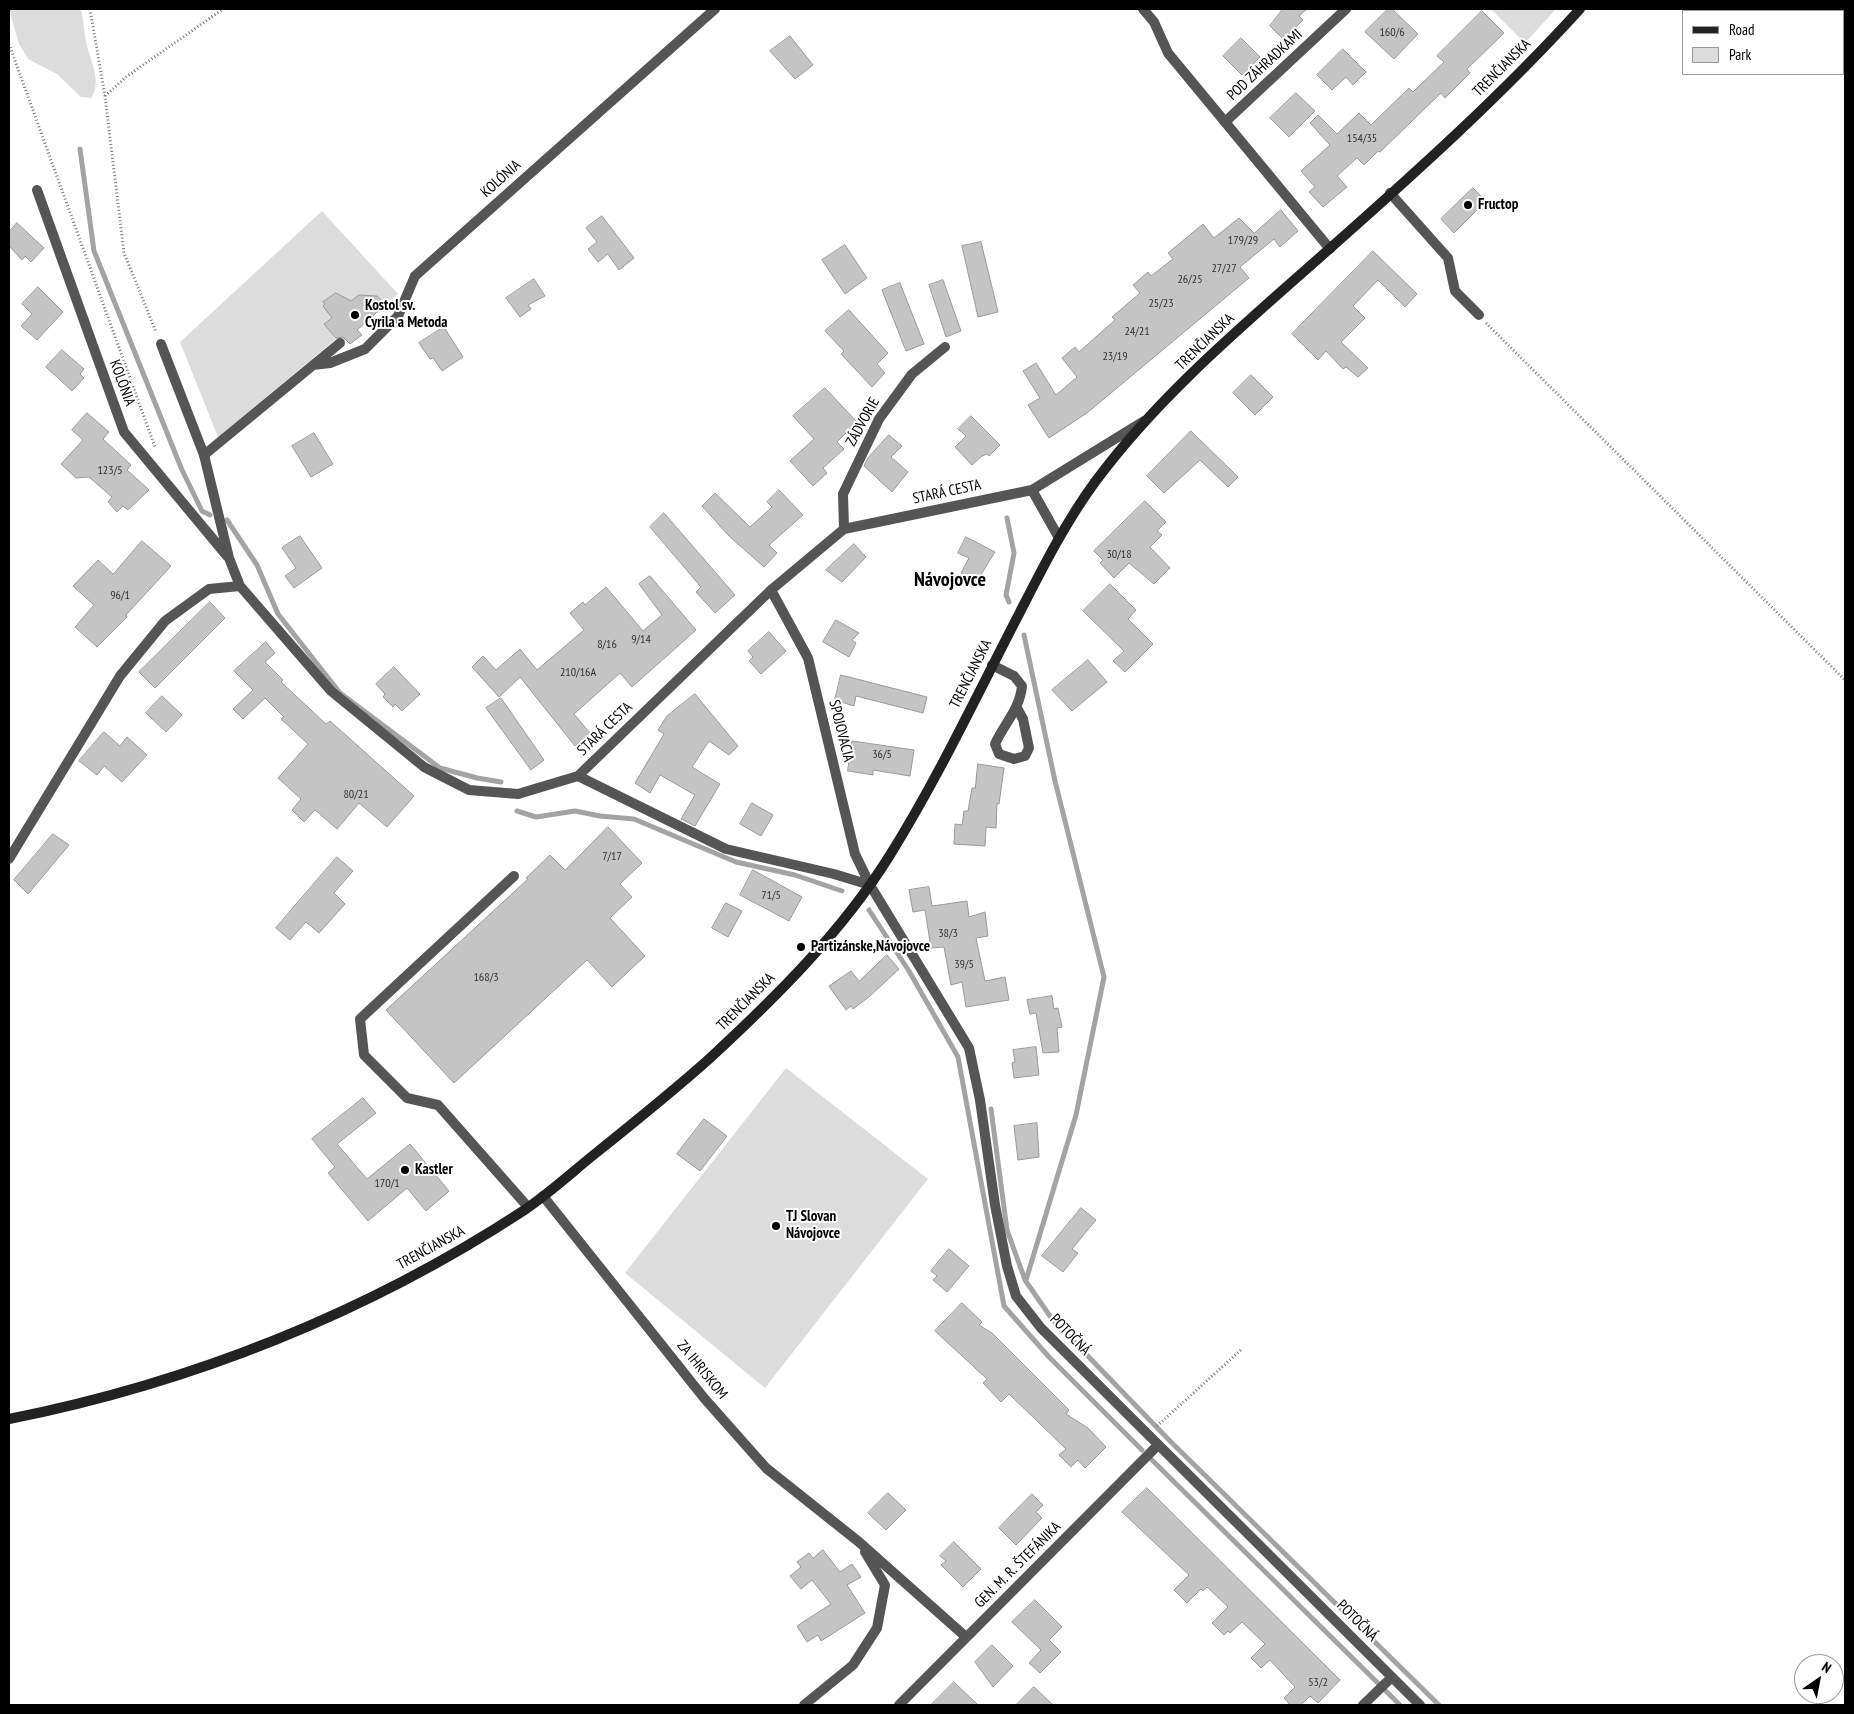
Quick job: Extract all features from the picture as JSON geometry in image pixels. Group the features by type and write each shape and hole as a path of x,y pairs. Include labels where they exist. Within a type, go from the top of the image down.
{"main road":[{"name":"TRENČIANSKA","path":"9,1419 53,1410 148,1384 242,1353 353,1306 454,1254 528,1207 676,1088 750,1021 812,956 870,885 922,800 1058,538 1094,483 1145,420 1246,322 1330,249 1512,81 1580,9"}],"street":[{"name":"KOLÓNIA","path":"313,365 330,364 365,349 398,316 415,276 714,9"},
{"name":"POD ZÁHRADKAMI","path":"1143,9 1154,22 1168,53 1330,249"},
{"name":"POD ZÁHRADKAMI","path":"1225,122 1346,9"},
{"name":"KOLÓNIA","path":"37,190 124,432 229,558"},
{"path":"1390,194 1448,258 1455,291 1479,315"},
{"name":"KOLÓNIA","path":"204,455 340,342"},
{"path":"161,344 204,455 229,558"},
{"name":"ZÁDVORIE","path":"844,529 843,494 879,419 912,374 945,347"},
{"name":"STARÁ CESTA","path":"229,558 240,586 331,691 424,767 470,790 518,794 578,776 771,590 844,529 1032,490 1145,420"},
{"path":"1032,490 1058,538"},
{"path":"9,858 120,676 164,621 209,589 240,586"},
{"name":"SPOJOVACIA","path":"771,590 808,658 855,854 870,885"},
{"path":"992,665 1014,676 1022,686 1017,708 1002,728 995,744 999,754 1014,759 1025,756 1030,748 1023,719 1017,708"},
{"path":"578,776 726,849 834,874 870,885"},
{"path":"514,876 360,1020 364,1055 407,1098 438,1105 528,1207"},
{"name":"POTOČNÁ","path":"870,885 969,1048 980,1100 995,1205 1007,1266 1016,1296 1041,1328 1420,1705"},
{"name":"ZA IHRISKOM","path":"543,1196 704,1398 766,1468 859,1542 966,1637"},
{"name":"GEN. M. R. ŠTEFÁNIKA","path":"899,1705 1158,1446"},
{"path":"804,1705 853,1665 877,1628 886,1585 859,1542"},
{"path":"1363,1705 1392,1677"}],"path":[{"path":"90,9 105,96 124,253 161,344"},
{"path":"105,96 126,77 223,9"},
{"path":"9,44 156,451"},
{"path":"1479,315 1845,680"},
{"path":"1154,1429 1242,1349"}],"green space":[{"path":"9,9 81,9 96,85 91,98 81,97 57,74 28,59 19,44"},
{"path":"1491,9 1556,9 1525,43"},
{"path":"322,211 398,294 357,329 362,335 350,344 346,339 341,343 336,339 218,437 180,342"},
{"name":"TJ Slovan Návojovce","path":"786,1068 928,1179 765,1388 625,1273"}],"building":[{"path":"1283,9 1307,9 1299,16 1303,20 1283,39 1270,26"},
{"path":"1388,9 1392,9 1418,34 1394,59 1365,32"},
{"path":"1482,11 1504,33 1467,69 1470,73 1445,98 1441,93 1364,165 1357,158 1337,176 1347,187 1323,207 1309,192 1315,187 1301,171 1330,145 1310,123 1318,115 1337,134 1359,113 1371,125 1409,88 1413,92 1444,62 1437,56"},
{"path":"790,36 813,65 795,79 770,51"},
{"path":"1241,38 1260,57 1242,75 1223,56"},
{"path":"1343,49 1366,72 1353,85 1346,77 1332,90 1317,75"},
{"path":"1296,93 1315,111 1289,137 1270,118"},
{"path":"1473,188 1486,201 1454,233 1441,219"},
{"path":"1281,210 1298,231 1280,247 1274,239 1240,267 1249,278 1087,413 1049,438 1028,405 1040,398 1023,371 1036,363 1056,395 1077,377 1062,358 1075,347 1079,352 1115,320 1112,317 1140,293 1133,285 1148,272 1151,276 1173,259 1168,253 1203,224 1214,238 1239,218 1254,233"},
{"path":"602,216 634,258 619,270 608,254 598,262 588,249 597,242 586,228"},
{"path":"17,223 44,248 31,262 25,256 22,260 9,246 9,232"},
{"path":"981,242 998,312 978,317 962,246"},
{"path":"845,245 867,278 845,294 822,260"},
{"path":"1373,251 1417,294 1405,307 1378,280 1353,306 1365,318 1341,342 1368,368 1358,377 1346,367 1343,369 1326,351 1318,360 1292,334"},
{"path":"534,279 545,296 528,305 531,309 520,317 506,298"},
{"path":"943,280 961,331 946,337 929,285"},
{"path":"900,283 924,344 906,351 882,290"},
{"path":"38,287 63,312 37,340 21,326 32,314 22,304"},
{"name":"Kostol sv. Cyrila a Metoda","path":"336,293 351,301 359,295 377,296 385,305 357,330 362,335 350,344 343,337 336,338 324,324 332,318 323,306 325,304 323,302"},
{"path":"849,310 888,353 877,364 885,373 872,387 841,354 844,351 825,331"},
{"path":"444,327 463,357 442,371 433,358 430,359 419,343"},
{"path":"62,350 84,369 80,374 84,378 72,391 46,367"},
{"path":"1251,375 1273,397 1255,415 1233,393"},
{"path":"825,388 857,422 837,442 844,449 823,468 827,473 813,486 790,461 814,439 793,416"},
{"path":"87,413 109,432 103,439 131,465 127,470 149,490 128,510 123,506 117,512 108,502 112,497 89,477 76,478 61,464 83,440 72,430"},
{"path":"971,416 1000,445 989,456 987,454 982,456 972,465 955,447 966,436 958,429"},
{"path":"1191,431 1238,477 1228,487 1200,460 1164,493 1147,476"},
{"path":"314,433 333,464 311,477 292,446"},
{"path":"889,435 902,446 891,457 908,472 892,492 864,466 868,458"},
{"path":"779,490 803,515 769,545 777,553 764,567 729,536 702,506 715,493 750,527 772,507 767,502"},
{"path":"1145,501 1166,522 1157,531 1162,535 1150,547 1170,568 1154,584 1129,563 1114,578 1100,563 1103,560 1094,551"},
{"path":"664,513 735,595 715,613 696,592 701,587 650,527"},
{"path":"300,536 322,568 294,588 285,576 296,568 282,548"},
{"path":"966,537 995,552 977,581 961,573 969,558 958,553"},
{"path":"142,541 171,566 126,615 127,617 97,647 75,627 94,605 73,586 98,560 113,574"},
{"path":"854,544 866,557 842,582 826,570"},
{"path":"650,576 696,630 632,687 620,673 574,714 590,733 575,746 520,677 499,697 472,667 483,656 496,670 520,649 537,670 584,630 570,613 583,602 585,605 606,587 643,631 662,615 639,584"},
{"path":"1110,584 1136,610 1128,619 1153,644 1125,672 1113,661 1124,651 1083,611"},
{"path":"210,602 225,618 155,688 139,672"},
{"path":"836,620 859,633 852,640 856,643 849,657 823,642"},
{"path":"769,632 786,651 761,674 749,661 753,657 748,651"},
{"path":"266,642 275,653 265,662 283,680 281,682 326,724 330,721 414,796 387,827 359,803 337,829 315,810 304,822 292,810 301,799 278,778 308,744 281,719 284,717 265,698 243,719 233,709 253,690 234,671"},
{"path":"1088,660 1107,682 1072,711 1052,690"},
{"path":"394,667 420,694 402,711 395,704 393,707 383,697 385,694 376,684"},
{"path":"841,675 927,697 923,713 856,696 854,706 835,700"},
{"path":"695,694 738,746 729,755 709,741 692,767 720,784 695,826 681,819 695,795 660,775 650,793 635,783 664,734 658,730 667,716"},
{"path":"162,696 182,715 166,732 146,713"},
{"path":"501,698 544,760 531,770 486,708"},
{"path":"104,732 120,746 127,737 147,755 122,782 104,766 97,775 79,761"},
{"path":"852,741 914,750 910,776 873,770 873,775 848,771"},
{"path":"978,764 1004,768 999,804 997,803 996,828 986,827 985,846 954,844 955,824 962,825 964,811 968,811 972,788 975,788"},
{"path":"752,803 773,815 761,836 740,824"},
{"path":"608,827 642,863 620,884 632,897 610,918 645,956 612,987 587,960 454,1083 386,1010 528,879 526,878 550,855 565,870"},
{"path":"53,834 69,845 28,894 14,880"},
{"path":"337,857 353,871 334,893 345,904 319,933 306,922 290,940 276,928"},
{"path":"753,870 802,897 789,921 740,895"},
{"path":"929,887 932,906 967,901 969,917 985,912 988,936 976,938 985,981 1005,977 1009,1000 966,1007 962,982 951,985 944,947 931,948 925,910 913,912 909,890"},
{"path":"726,903 742,911 728,937 712,928"},
{"path":"887,955 899,969 870,996 853,1009 851,1006 846,1010 829,986 851,971 859,981"},
{"path":"1052,996 1054,1009 1058,1008 1062,1027 1057,1028 1059,1052 1043,1053 1036,1013 1030,1014 1027,1000"},
{"path":"1036,1047 1039,1075 1014,1078 1012,1063 1015,1062 1013,1050"},
{"path":"363,1098 376,1113 337,1144 367,1179 410,1144 449,1191 426,1211 407,1188 368,1221 328,1173 335,1167 312,1139"},
{"path":"704,1119 727,1136 700,1171 677,1154"},
{"path":"1037,1123 1039,1157 1018,1160 1014,1126"},
{"path":"1081,1208 1096,1220 1072,1249 1078,1253 1063,1272 1042,1256"},
{"path":"949,1249 969,1266 947,1292 933,1280 937,1276 931,1271"},
{"path":"962,1303 982,1322 979,1325 992,1333 1069,1410 1066,1414 1088,1428 1106,1447 1085,1468 1078,1460 1071,1467 1059,1455 1066,1449 1009,1394 1001,1402 983,1383 987,1379 935,1331"},
{"path":"1147,1488 1340,1680 1318,1703 1310,1696 1301,1705 1290,1705 1284,1698 1295,1687 1270,1660 1261,1668 1251,1658 1265,1644 1242,1622 1230,1633 1228,1631 1224,1635 1212,1623 1228,1607 1207,1587 1203,1591 1201,1589 1187,1603 1174,1590 1189,1575 1122,1512"},
{"path":"888,1493 906,1510 886,1530 868,1513"},
{"path":"1032,1494 1043,1505 1036,1512 1042,1518 1016,1545 999,1528"},
{"path":"954,1542 981,1569 963,1587 941,1565 946,1561 940,1556"},
{"path":"823,1550 840,1572 852,1564 861,1577 847,1585 865,1613 821,1641 818,1635 807,1642 797,1626 831,1604 812,1580 801,1589 790,1576 801,1567 797,1562 809,1553 813,1558"},
{"path":"1035,1600 1062,1627 1049,1640 1061,1652 1040,1673 1029,1663 1041,1650 1012,1622"},
{"path":"992,1645 1013,1666 993,1687 975,1662"},
{"path":"954,1682 978,1705 931,1705"},
{"path":"1034,1687 1053,1705 1016,1705"}],"waterway":[{"path":"80,149 94,251 182,470 202,511 210,515"},
{"path":"1007,518 1014,553 1006,595 1009,602"},
{"path":"227,520 257,565 278,614 340,693 440,768 501,782"},
{"path":"1024,635 1055,781 1104,977 1076,1115 1026,1280"},
{"path":"517,811 536,817 575,811 600,816 634,819 736,862 795,875 842,891"},
{"path":"869,910 909,971 958,1057 1004,1306 1049,1357 1142,1450"},
{"path":"991,1109 1007,1230 1025,1280 1052,1319 1170,1441 1439,1705"},
{"path":"1152,1460 1400,1705"}],"place":[{"name":"Fructop","path":"1468,205"},
{"name":"Kostol sv. Cyrila a Metoda","path":"355,315"},
{"name":"Partizánske,Návojovce","path":"801,947"},
{"name":"Kastler","path":"405,1170"},
{"name":"TJ Slovan Návojovce","path":"776,1226"}],"district":[{"name":"Návojovce","path":"950,580"}]}
